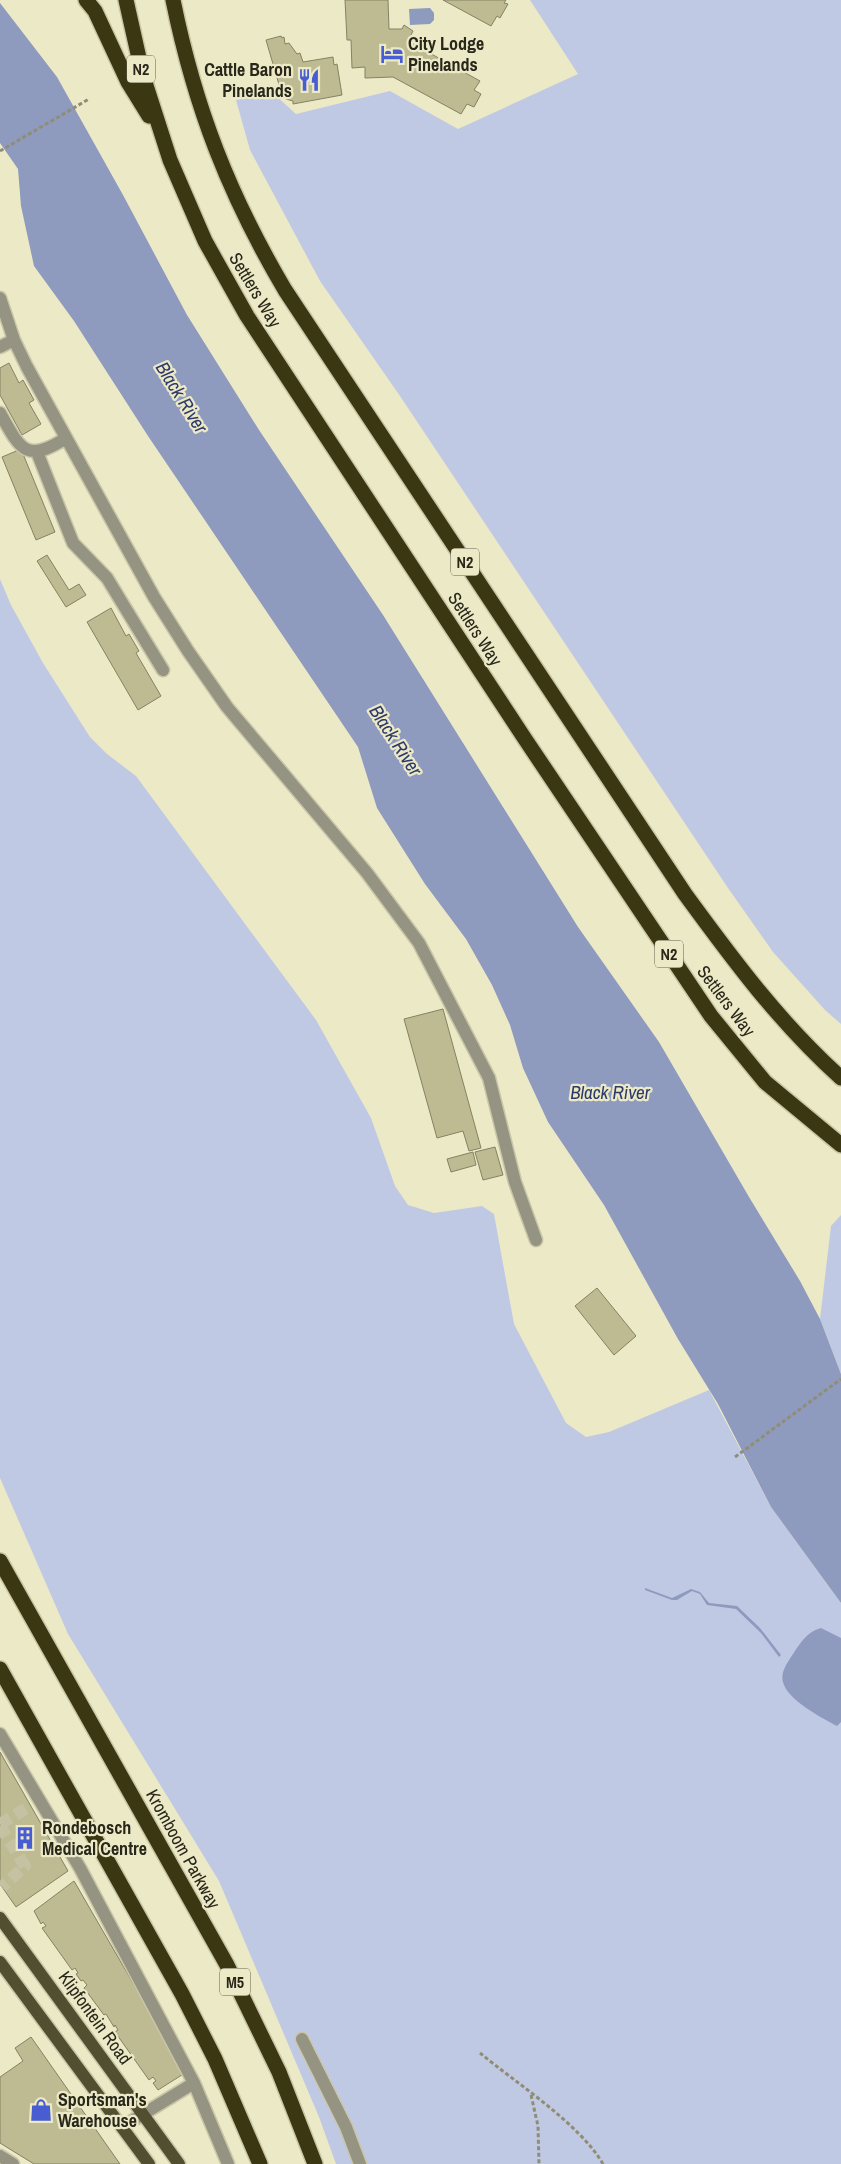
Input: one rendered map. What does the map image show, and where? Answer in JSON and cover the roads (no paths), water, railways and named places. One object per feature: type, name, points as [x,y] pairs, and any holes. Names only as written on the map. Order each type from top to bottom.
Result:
[{"type":"highway","points":[[86,0],[95,11],[128,82],[162,136]]},
{"type":"highway","name":"Settlers Way","points":[[126,0],[143,76],[162,136],[201,232],[247,316],[658,940],[711,1016],[765,1082],[841,1145]]},
{"type":"highway","name":"Settlers Way","points":[[173,0],[192,82],[218,156],[244,215],[285,290],[685,894],[742,972],[804,1045],[841,1078]]},
{"type":"highway","name":"Kromboom Parkway","points":[[0,1561],[227,1965],[252,2014],[286,2089],[315,2164]]},
{"type":"highway","points":[[0,1669],[202,2033],[234,2100],[260,2164]]},
{"type":"main road","name":"Klipfontein Road","points":[[0,1918],[180,2164]]},
{"type":"main road","points":[[0,1962],[149,2164]]},
{"type":"street","points":[[0,298],[14,340],[154,597],[221,699],[367,872],[419,943],[490,1078],[515,1182],[536,1240]]},
{"type":"street","points":[[0,347],[14,340]]},
{"type":"street","points":[[0,413],[14,439],[25,449],[37,452],[49,449],[66,438]]},
{"type":"street","points":[[37,452],[73,543],[107,578],[163,670]]},
{"type":"street","points":[[0,1734],[20,1770],[35,1803],[80,1868],[194,2083],[228,2164]]},
{"type":"street","points":[[302,2039],[346,2126],[360,2164]]},
{"type":"street","points":[[122,2127],[194,2083]]},
{"type":"street","points":[[0,2156],[13,2164]]},
{"type":"water","name":"Black River","points":[[0,3],[57,77],[187,315],[259,430],[383,615],[578,927],[659,1042],[800,1281],[820,1319],[841,1374],[841,1603],[771,1507],[718,1404],[678,1339],[604,1205],[548,1122],[523,1068],[510,1025],[492,985],[466,939],[425,884],[377,808],[358,747],[148,436],[74,321],[34,266],[21,206],[18,169],[0,143]]},
{"type":"water","points":[[430,8],[434,13],[434,20],[430,24],[410,25],[409,9]]},
{"type":"water","points":[[645,1588],[672,1598],[691,1589],[700,1592],[709,1603],[737,1606],[760,1628],[781,1655],[779,1657],[761,1633],[736,1609],[707,1605],[700,1594],[692,1591],[677,1600],[672,1600],[645,1590]]},
{"type":"water","points":[[821,1628],[841,1638],[841,1722],[837,1726],[798,1702],[786,1689],[782,1678],[787,1664],[802,1642],[812,1632]]},
{"type":"tunnel","points":[[0,1824],[30,1806]]},
{"type":"tunnel","points":[[0,1826],[25,1866],[2,1887]]},
{"type":"place","name":"City Lodge Pinelands","points":[[392,54]]},
{"type":"place","name":"Cattle Baron Pinelands","points":[[309,80]]},
{"type":"place","name":"Rondebosch Medical Centre","points":[[25,1838]]},
{"type":"place","name":"Sportsman's Warehouse","points":[[41,2110]]}]
